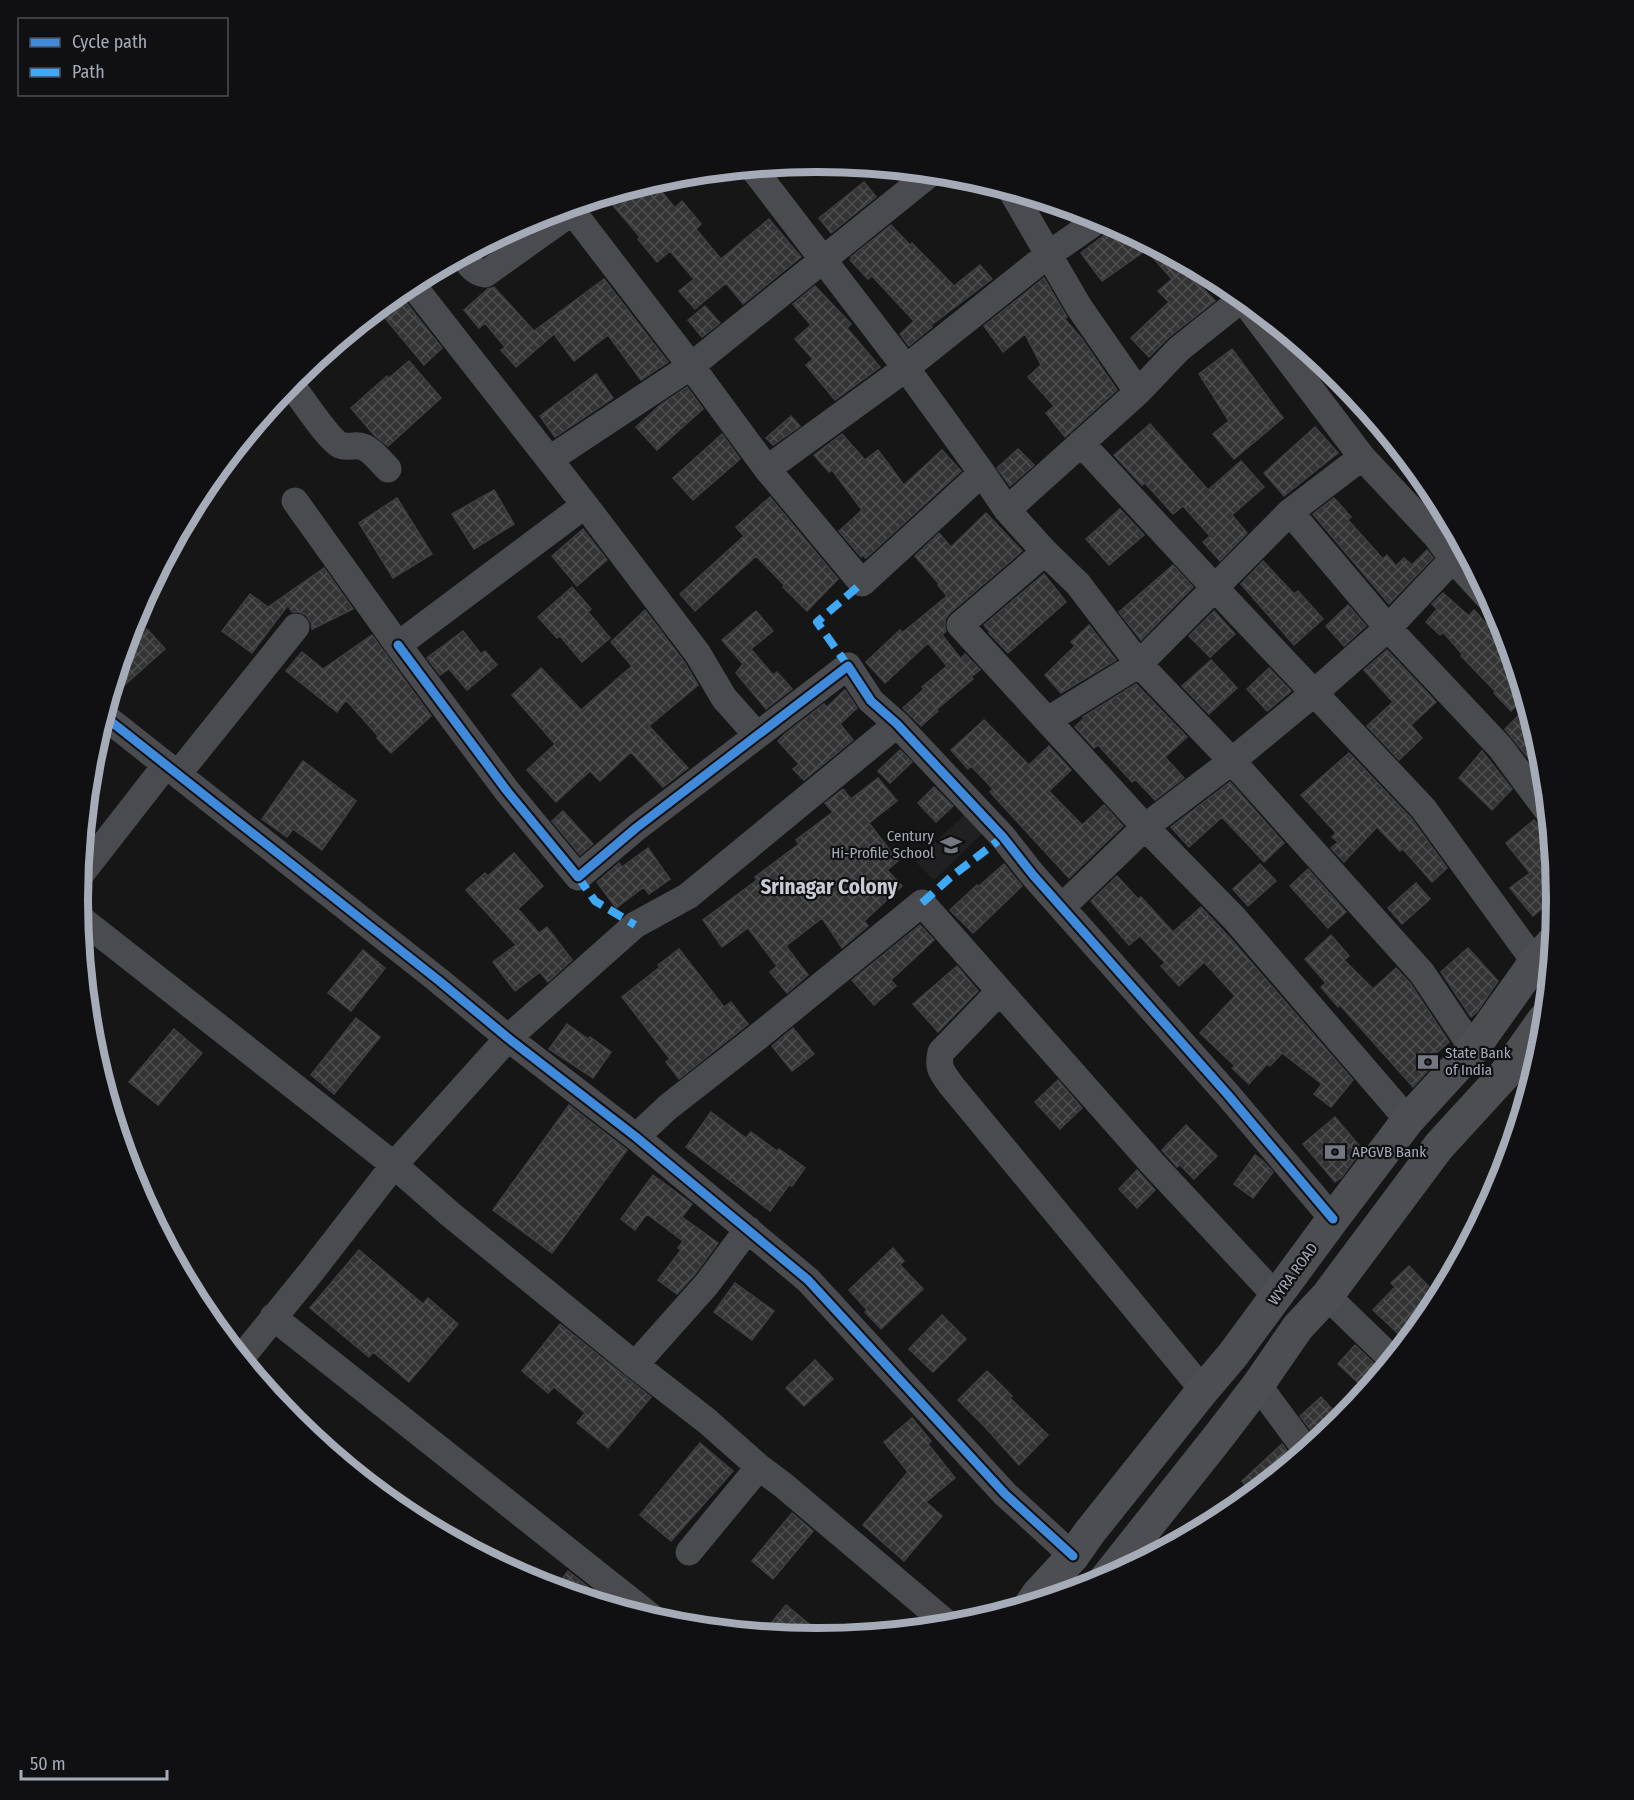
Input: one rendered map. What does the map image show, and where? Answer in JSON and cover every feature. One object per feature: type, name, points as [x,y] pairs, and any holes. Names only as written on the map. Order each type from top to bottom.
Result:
[{"type":"main road","name":"WYRA ROAD","points":[[1043,1592],[1232,1356],[1408,1120],[1473,1049],[1543,952]]},
{"type":"main road","points":[[1119,1562],[1258,1385],[1298,1327],[1327,1296],[1439,1146],[1505,1074],[1533,1033]]},
{"type":"main road","points":[[1380,1157],[1410,1185]]},
{"type":"street","points":[[758,174],[906,368],[1007,510],[1078,584],[1139,664],[1232,761],[1422,973],[1473,1049]]},
{"type":"street","points":[[550,459],[691,366],[923,180]]},
{"type":"street","points":[[1017,199],[1079,307],[1138,392]]},
{"type":"street","points":[[574,213],[767,470],[862,583],[982,473]]},
{"type":"street","points":[[467,262],[480,274],[485,274],[556,220]]},
{"type":"street","points":[[767,470],[906,368],[1049,254],[1091,225]]},
{"type":"street","points":[[417,291],[550,459],[698,654],[724,698],[756,735]]},
{"type":"street","points":[[1007,510],[1138,392],[1179,349],[1235,304]]},
{"type":"street","points":[[1260,322],[1362,457],[1443,531],[1453,559],[1469,577]]},
{"type":"street","points":[[296,391],[330,436],[339,444],[346,447],[365,448],[388,469]]},
{"type":"street","points":[[1082,443],[1215,588],[1423,808],[1543,952]]},
{"type":"street","points":[[1048,720],[1139,664],[1290,512],[1362,457]]},
{"type":"street","points":[[295,501],[398,645],[507,791],[578,877],[636,828],[849,666],[871,701],[897,724],[1003,837],[1033,875],[1228,1095],[1333,1219]]},
{"type":"street","points":[[398,645],[585,505]]},
{"type":"street","points":[[1290,512],[1388,628],[1500,747],[1538,798]]},
{"type":"street","points":[[1045,552],[960,625],[1145,827],[1235,919],[1408,1120]]},
{"type":"street","points":[[1062,908],[1145,827],[1232,761],[1388,628],[1453,559]]},
{"type":"street","points":[[89,864],[296,627]]},
{"type":"street","points":[[111,721],[636,1137],[808,1280],[1005,1494],[1073,1556]]},
{"type":"street","points":[[246,1352],[394,1165],[508,1038],[635,925],[688,896],[897,724]]},
{"type":"street","points":[[636,1137],[668,1107],[922,903],[1151,1162],[1277,1297]]},
{"type":"street","points":[[89,925],[394,1165],[450,1214],[707,1421],[940,1618]]},
{"type":"street","points":[[999,992],[941,1052],[938,1064],[940,1070],[1203,1390]]},
{"type":"street","points":[[635,1365],[707,1284],[748,1229]]},
{"type":"street","points":[[1327,1296],[1386,1354]]},
{"type":"street","points":[[273,1317],[638,1606]]},
{"type":"street","points":[[1258,1385],[1301,1444]]},
{"type":"street","points":[[689,1552],[759,1467]]},
{"type":"shaded area","name":"Century Hi-Profile School","points":[[969,810],[987,829],[934,880],[915,861]]},
{"type":"building","points":[[864,182],[876,197],[831,233],[819,218]]},
{"type":"building","points":[[659,189],[675,208],[682,201],[701,224],[696,229],[721,259],[769,219],[801,257],[743,304],[726,283],[695,309],[679,291],[694,279],[670,251],[657,262],[638,239],[640,237],[610,202]]},
{"type":"building","points":[[891,225],[954,286],[980,265],[992,279],[930,326],[932,327],[909,346],[900,334],[914,321],[872,276],[868,279],[850,260]]},
{"type":"building","points":[[1108,233],[1145,250],[1102,281],[1081,253]]},
{"type":"building","points":[[1147,251],[1190,275],[1215,301],[1169,337],[1149,357],[1131,338],[1169,302],[1158,291],[1172,279]]},
{"type":"building","points":[[1044,278],[1067,317],[1064,318],[1082,339],[1117,390],[1065,437],[1046,413],[1054,406],[1028,377],[1041,365],[1025,334],[1003,352],[984,326]]},
{"type":"building","points":[[604,279],[668,362],[641,380],[608,335],[574,361],[554,334],[516,367],[501,350],[505,347],[485,323],[479,328],[464,310],[488,289],[494,287],[534,331]]},
{"type":"building","points":[[815,286],[851,324],[847,328],[880,367],[835,400],[806,365],[813,359],[795,339],[811,325],[793,304]]},
{"type":"building","points":[[404,300],[442,348],[424,365],[383,315]]},
{"type":"building","points":[[705,306],[720,323],[702,337],[688,320]]},
{"type":"building","points":[[1232,349],[1283,418],[1234,459],[1213,434],[1229,421],[1199,374]]},
{"type":"building","points":[[409,361],[441,398],[388,446],[374,435],[351,408],[387,376],[389,378]]},
{"type":"building","points":[[596,374],[613,398],[555,437],[540,416]]},
{"type":"building","points":[[687,387],[703,409],[657,450],[636,427],[660,405]]},
{"type":"building","points":[[791,416],[800,426],[773,445],[766,438]]},
{"type":"building","points":[[1150,424],[1208,490],[1241,461],[1264,487],[1232,515],[1247,533],[1220,561],[1203,542],[1210,536],[1183,506],[1173,514],[1145,483],[1142,485],[1114,455]]},
{"type":"building","points":[[1315,427],[1338,453],[1284,496],[1264,473]]},
{"type":"building","points":[[722,434],[740,459],[693,500],[673,478]]},
{"type":"building","points":[[842,434],[865,460],[878,450],[904,485],[942,450],[961,471],[866,558],[863,555],[861,557],[839,531],[862,510],[832,470],[829,472],[814,455]]},
{"type":"building","points":[[1018,449],[1034,465],[1010,486],[997,468]]},
{"type":"building","points":[[494,490],[514,524],[474,549],[452,514]]},
{"type":"building","points":[[770,497],[838,579],[807,611],[756,556],[695,611],[680,594],[744,536],[736,527]]},
{"type":"building","points":[[397,498],[432,554],[393,578],[359,523]]},
{"type":"building","points":[[1334,498],[1351,517],[1348,520],[1383,559],[1387,555],[1396,566],[1404,558],[1412,565],[1427,550],[1433,558],[1389,604],[1313,514]]},
{"type":"building","points":[[1120,509],[1144,535],[1109,565],[1086,539]]},
{"type":"building","points":[[986,513],[1022,551],[945,619],[946,631],[942,635],[961,659],[965,654],[980,670],[921,726],[903,708],[924,689],[922,687],[947,666],[928,643],[885,683],[866,662],[900,630],[902,633],[947,596],[915,556],[939,533],[951,547]]},
{"type":"building","points":[[583,529],[607,560],[577,586],[552,556]]},
{"type":"building","points":[[1263,561],[1294,594],[1298,591],[1323,619],[1294,645],[1241,584]]},
{"type":"building","points":[[1173,565],[1193,587],[1141,640],[1119,612]]},
{"type":"building","points":[[324,568],[353,609],[312,629],[311,622],[306,615],[292,612],[288,605],[252,653],[222,631],[250,594],[268,607]]},
{"type":"building","points":[[1044,574],[1066,602],[1008,653],[984,625]]},
{"type":"building","points":[[572,587],[591,609],[588,612],[610,638],[582,662],[560,636],[557,638],[538,617]]},
{"type":"building","points":[[1443,593],[1469,616],[1474,610],[1489,627],[1487,629],[1497,639],[1519,703],[1511,711],[1461,656],[1463,655],[1443,632],[1440,635],[1426,622],[1437,609],[1432,604]]},
{"type":"building","points":[[1348,605],[1366,626],[1344,646],[1326,626]]},
{"type":"building","points":[[645,610],[685,663],[698,685],[649,726],[688,768],[663,787],[631,752],[600,781],[590,771],[556,802],[527,770],[555,744],[512,695],[541,668],[581,710],[632,666],[611,642]]},
{"type":"building","points":[[756,611],[773,631],[751,649],[773,675],[777,672],[792,689],[766,709],[736,673],[743,664],[722,640]]},
{"type":"building","points":[[1214,611],[1235,634],[1210,657],[1189,636]]},
{"type":"building","points":[[1089,625],[1116,660],[1061,693],[1045,675],[1075,646],[1071,642]]},
{"type":"building","points":[[147,629],[165,649],[120,689],[127,666],[138,637]]},
{"type":"building","points":[[463,631],[481,654],[485,651],[497,665],[467,690],[449,669],[440,675],[427,658]]},
{"type":"building","points":[[372,635],[431,716],[391,753],[346,700],[337,712],[286,671],[302,652],[323,669]]},
{"type":"building","points":[[1387,650],[1436,702],[1411,725],[1422,738],[1399,760],[1367,726],[1393,702],[1364,670]]},
{"type":"building","points":[[1211,660],[1237,688],[1209,714],[1182,686]]},
{"type":"building","points":[[1269,668],[1291,691],[1267,711],[1247,689]]},
{"type":"building","points":[[1136,684],[1187,737],[1165,757],[1184,778],[1155,800],[1135,779],[1132,782],[1098,745],[1094,748],[1075,727],[1083,717]]},
{"type":"building","points":[[845,690],[857,708],[840,724],[853,740],[804,780],[793,769],[799,764],[778,741],[824,704],[827,707]]},
{"type":"building","points":[[1521,713],[1532,757],[1529,759],[1505,729]]},
{"type":"building","points":[[984,720],[1029,765],[1049,746],[1071,770],[1049,791],[1082,825],[1104,805],[1123,826],[1069,878],[990,792],[993,789],[971,766],[968,769],[951,750]]},
{"type":"building","points":[[900,750],[912,762],[890,783],[878,771]]},
{"type":"building","points":[[1482,751],[1512,789],[1492,810],[1459,778]]},
{"type":"building","points":[[1349,753],[1411,818],[1447,868],[1432,882],[1402,848],[1400,851],[1377,827],[1344,862],[1331,848],[1338,842],[1332,837],[1336,833],[1301,795]]},
{"type":"building","points":[[303,761],[356,801],[322,850],[293,829],[287,837],[262,819]]},
{"type":"building","points":[[878,778],[897,801],[869,823],[898,861],[887,870],[902,886],[864,921],[868,926],[842,948],[822,918],[786,946],[808,975],[787,993],[770,972],[777,966],[748,928],[722,947],[703,920],[757,880],[755,877],[799,844],[796,840],[833,812],[825,803],[843,789],[851,799]]},
{"type":"building","points":[[1230,782],[1284,843],[1264,862],[1222,817],[1189,847],[1171,827]]},
{"type":"building","points":[[934,787],[953,806],[936,822],[918,803]]},
{"type":"building","points":[[563,811],[593,844],[580,855],[552,821]]},
{"type":"building","points":[[1534,820],[1542,830],[1546,905],[1533,916],[1510,888],[1530,873],[1506,843]]},
{"type":"building","points":[[648,848],[670,879],[649,894],[644,887],[616,908],[597,882],[619,863],[622,867]]},
{"type":"building","points":[[514,853],[543,886],[518,909],[539,933],[547,927],[572,960],[548,982],[540,972],[515,991],[493,962],[516,945],[466,890],[485,873],[488,876]]},
{"type":"building","points":[[1004,864],[1022,886],[973,933],[950,910]]},
{"type":"building","points":[[1260,864],[1276,881],[1248,906],[1233,889]]},
{"type":"building","points":[[1308,869],[1346,912],[1328,928],[1290,886]]},
{"type":"building","points":[[1117,876],[1138,899],[1141,897],[1173,932],[1201,907],[1231,939],[1353,1080],[1331,1107],[1314,1094],[1322,1084],[1282,1053],[1270,1066],[1267,1064],[1249,1084],[1232,1068],[1235,1066],[1200,1033],[1235,996],[1204,962],[1179,986],[1161,966],[1165,963],[1140,936],[1129,945],[1091,901]]},
{"type":"building","points":[[1416,883],[1430,899],[1402,924],[1388,908]]},
{"type":"building","points":[[920,925],[934,940],[891,980],[896,986],[874,1005],[852,980]]},
{"type":"building","points":[[1331,935],[1349,956],[1344,960],[1373,989],[1396,968],[1410,983],[1449,1042],[1427,1061],[1432,1066],[1413,1087],[1321,987],[1326,983],[1305,959]]},
{"type":"building","points":[[1468,948],[1498,981],[1477,1012],[1471,1017],[1441,972]]},
{"type":"building","points":[[679,949],[724,1007],[731,1002],[748,1024],[679,1079],[666,1062],[670,1059],[622,997]]},
{"type":"building","points":[[363,950],[385,968],[351,1011],[328,993]]},
{"type":"building","points":[[957,966],[978,991],[938,1032],[913,1004]]},
{"type":"building","points":[[356,1018],[380,1037],[334,1094],[311,1075]]},
{"type":"building","points":[[567,1024],[611,1052],[593,1078],[549,1049]]},
{"type":"building","points":[[793,1028],[814,1054],[792,1071],[772,1046]]},
{"type":"building","points":[[174,1029],[202,1053],[158,1105],[129,1082]]},
{"type":"building","points":[[1058,1080],[1082,1108],[1060,1129],[1035,1102]]},
{"type":"building","points":[[569,1105],[627,1150],[552,1253],[493,1210]]},
{"type":"building","points":[[711,1112],[746,1138],[751,1132],[805,1168],[770,1211],[686,1147]]},
{"type":"building","points":[[1335,1117],[1362,1149],[1341,1178],[1335,1182],[1303,1144]]},
{"type":"building","points":[[1186,1125],[1217,1156],[1194,1179],[1180,1165],[1177,1167],[1162,1150]]},
{"type":"building","points":[[1255,1155],[1273,1172],[1253,1198],[1234,1184]]},
{"type":"building","points":[[1137,1170],[1155,1190],[1137,1208],[1119,1189]]},
{"type":"building","points":[[653,1175],[692,1204],[682,1217],[718,1243],[677,1294],[658,1280],[681,1250],[678,1248],[683,1241],[647,1214],[635,1230],[621,1219]]},
{"type":"building","points":[[893,1248],[904,1261],[900,1265],[923,1289],[881,1329],[849,1290]]},
{"type":"building","points":[[359,1250],[423,1304],[428,1298],[458,1324],[409,1382],[373,1352],[369,1357],[310,1308]]},
{"type":"building","points":[[1409,1266],[1432,1290],[1400,1336],[1373,1310],[1395,1287],[1391,1283]]},
{"type":"building","points":[[735,1283],[774,1311],[752,1340],[714,1312]]},
{"type":"building","points":[[942,1315],[966,1339],[933,1372],[909,1349]]},
{"type":"building","points":[[560,1324],[651,1397],[608,1448],[577,1423],[585,1413],[554,1387],[548,1393],[522,1371]]},
{"type":"building","points":[[1355,1345],[1377,1366],[1360,1385],[1338,1364]]},
{"type":"building","points":[[815,1360],[833,1379],[804,1406],[786,1388]]},
{"type":"building","points":[[987,1371],[1012,1396],[1010,1398],[1048,1435],[1019,1465],[958,1400]]},
{"type":"building","points":[[1321,1397],[1335,1412],[1313,1433],[1300,1416]]},
{"type":"building","points":[[912,1418],[931,1441],[928,1444],[955,1478],[926,1502],[942,1516],[904,1561],[863,1525],[908,1472],[884,1442]]},
{"type":"building","points":[[700,1443],[733,1471],[671,1541],[640,1515]]},
{"type":"building","points":[[1282,1444],[1290,1454],[1248,1487],[1242,1481]]},
{"type":"building","points":[[792,1513],[813,1531],[773,1579],[752,1561]]},
{"type":"building","points":[[568,1571],[592,1590],[590,1592],[560,1581]]},
{"type":"building","points":[[786,1605],[814,1628],[769,1627]]},
{"type":"marked path","points":[[848,666],[817,622],[862,583]]},
{"type":"marked path","points":[[922,903],[952,876],[1003,837]]},
{"type":"marked path","points":[[578,877],[595,901],[635,925]]},
{"type":"cycle path","points":[[398,645],[507,791],[578,877],[636,828],[848,666],[871,701],[897,724],[1003,837],[1033,875],[1228,1095],[1333,1219]]},
{"type":"cycle path","points":[[111,721],[636,1137],[808,1280],[1005,1494],[1073,1556]]},
{"type":"place","name":"Century Hi-Profile School","points":[[951,845]]},
{"type":"place","name":"State Bank of India","points":[[1428,1062]]},
{"type":"place","name":"APGVB Bank","points":[[1335,1152]]},
{"type":"district","name":"Srinagar Colony","points":[[829,887]]}]
